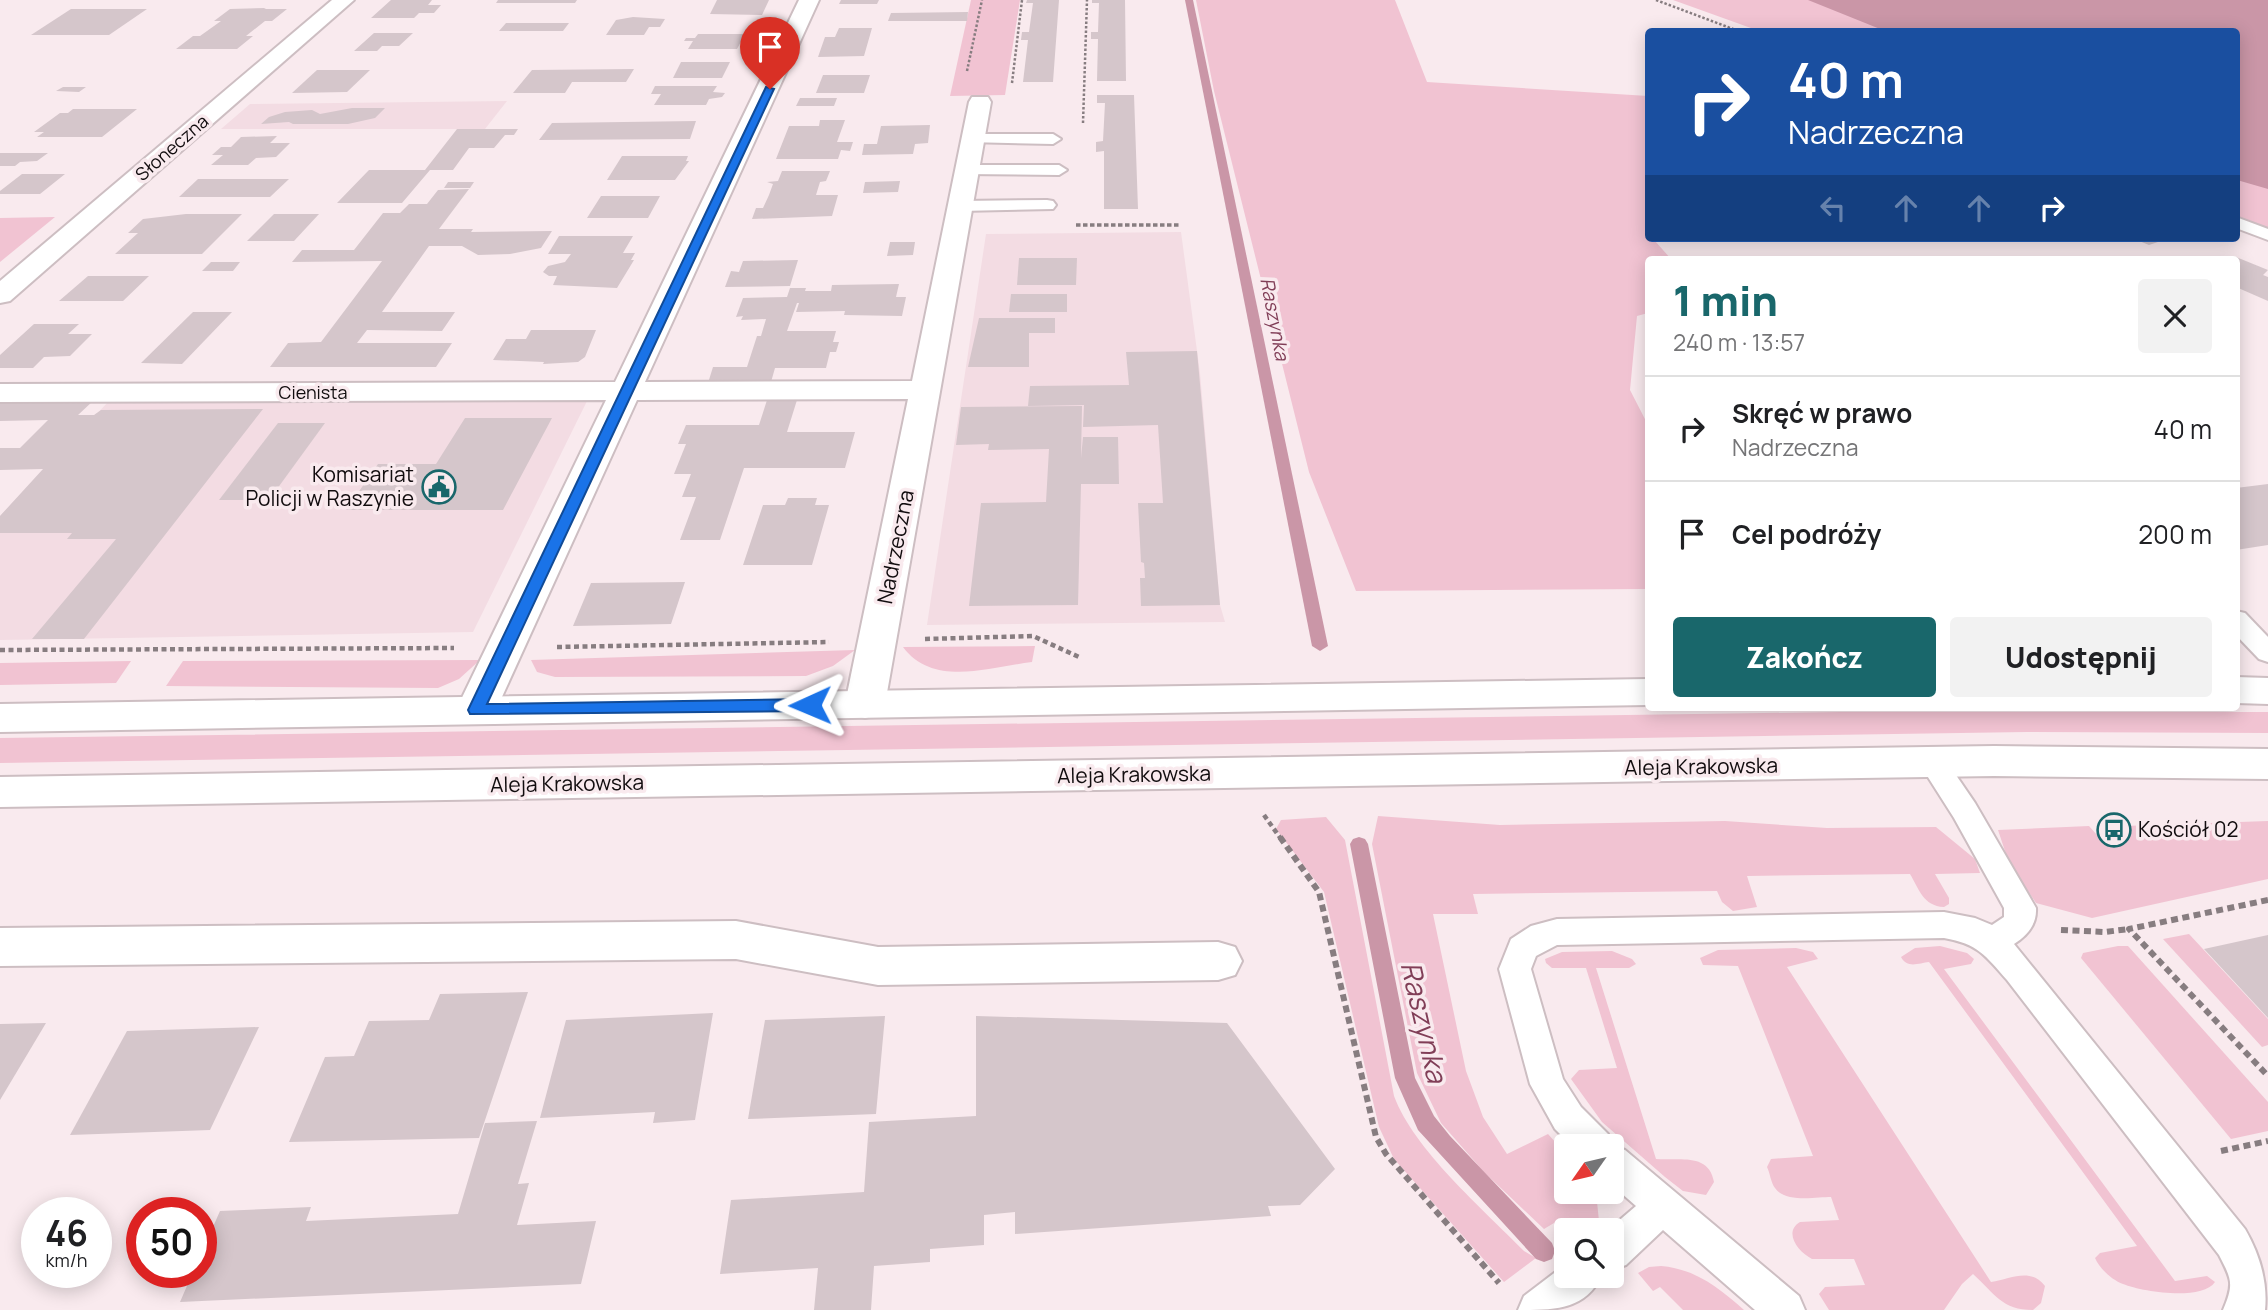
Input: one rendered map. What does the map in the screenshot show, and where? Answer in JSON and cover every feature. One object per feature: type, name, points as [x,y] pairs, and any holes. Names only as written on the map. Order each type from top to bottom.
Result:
[{"type":"street","name":"Słoneczna","points":[[0,295],[344,0]]},
{"type":"street","points":[[476,710],[809,0]]},
{"type":"street","name":"Nadrzeczna","points":[[865,704],[980,102]]},
{"type":"street","points":[[625,392],[926,390]]},
{"type":"street","name":"Cienista","points":[[0,393],[625,392]]},
{"type":"street","points":[[2240,691],[2268,691]]},
{"type":"street","points":[[0,718],[1645,692]]},
{"type":"street","name":"Aleja Krakowska","points":[[0,792],[2079,761],[2268,764]]},
{"type":"street","points":[[0,947],[736,940],[878,966],[1218,961]]},
{"type":"lane","points":[[973,139],[1052,138]]},
{"type":"lane","points":[[967,170],[1059,170]]},
{"type":"lane","points":[[960,205],[1047,205]]},
{"type":"lane","points":[[2240,224],[2268,235]]},
{"type":"lane","points":[[2240,623],[2268,653]]},
{"type":"lane","points":[[1933,763],[1965,811],[2021,915],[2014,928],[1991,940]]},
{"type":"lane","points":[[1583,1134],[1568,1118],[1548,1084],[1515,969],[1522,948],[1532,940],[1557,932],[1944,925],[1975,930],[1991,940],[2019,971],[2232,1242],[2253,1287],[2250,1302],[2243,1310]]},
{"type":"lane","points":[[1624,1173],[1785,1310]]},
{"type":"lane","points":[[1624,1241],[1662,1206]]},
{"type":"lane","points":[[1538,1310],[1566,1288]]},
{"type":"path","points":[[1011,93],[1022,0]]},
{"type":"path","points":[[1083,131],[1087,0]]},
{"type":"path","points":[[1656,0],[1730,28]]},
{"type":"path","points":[[556,647],[835,642]]},
{"type":"path","points":[[0,650],[466,648]]},
{"type":"path","points":[[1263,815],[1319,892],[1376,1138],[1394,1163],[1504,1289]]},
{"type":"path","points":[[2021,915],[2064,931],[2105,932],[2268,900]]},
{"type":"path","points":[[2129,929],[2268,1076]]},
{"type":"shaded area","points":[[971,0],[1020,0],[1005,95],[950,96]]},
{"type":"shaded area","points":[[1196,0],[1395,0],[1427,82],[1645,96],[1645,242],[1656,242],[1668,256],[1645,256],[1645,314],[1637,316],[1630,390],[1645,419],[1645,589],[1356,591],[1309,472],[1214,91]]},
{"type":"shaded area","points":[[1673,0],[2268,0],[2268,232],[2240,220],[2240,28],[1751,28]]},
{"type":"shaded area","points":[[1808,0],[2268,0],[2268,189],[2240,181],[2240,28],[1878,28]]},
{"type":"shaded area","points":[[507,101],[485,129],[221,129],[250,104]]},
{"type":"shaded area","points":[[55,217],[0,262],[0,218]]},
{"type":"shaded area","points":[[1181,232],[1200,373],[1220,605],[1225,622],[927,625],[986,234]]},
{"type":"shaded area","points":[[588,399],[473,632],[0,640],[0,516],[109,401]]},
{"type":"shaded area","points":[[1035,646],[1032,662],[963,672],[930,667],[915,660],[903,647]]},
{"type":"shaded area","points":[[855,650],[833,666],[806,676],[555,677],[537,672],[531,660]]},
{"type":"shaded area","points":[[480,660],[459,679],[438,688],[166,686],[183,661]]},
{"type":"shaded area","points":[[131,661],[116,683],[0,685],[0,663]]},
{"type":"shaded area","points":[[1840,712],[2268,712],[2268,733],[2027,732],[0,763],[0,738]]},
{"type":"shaded area","points":[[1378,816],[1500,825],[1725,821],[1827,828],[1936,827],[1975,859],[1980,873],[1935,874],[1949,898],[1949,904],[1944,907],[1926,900],[1910,874],[1747,876],[1757,907],[1733,911],[1722,902],[1717,891],[1473,894],[1478,914],[1433,914],[1466,1071],[1483,1117],[1507,1154],[1548,1134],[1554,1141],[1554,1204],[1597,1204],[1599,1218],[1554,1218],[1554,1223],[1544,1229],[1484,1172],[1441,1123],[1417,1073],[1372,844]]},
{"type":"shaded area","points":[[1326,817],[1345,840],[1394,1096],[1417,1137],[1433,1158],[1524,1251],[1536,1258],[1504,1282],[1394,1159],[1379,1127],[1324,892],[1276,829],[1281,820]]},
{"type":"shaded area","points":[[2268,821],[2268,879],[2092,918],[2036,903],[2009,863],[1998,830],[2089,826],[2097,835],[2129,834],[2124,826]]},
{"type":"shaded area","points":[[2189,934],[2268,1019],[2268,1045],[2262,1047],[2163,939]]},
{"type":"shaded area","points":[[1940,946],[1967,953],[1974,959],[1971,964],[1944,969],[2175,1281],[2207,1276],[2215,1282],[2208,1288],[2185,1293],[2144,1290],[2119,1282],[2100,1266],[2095,1258],[2100,1253],[2137,1246],[1929,962],[1910,964],[1901,957],[1915,948]]},
{"type":"shaded area","points":[[2128,946],[2268,1102],[2268,1131],[2231,1139],[2081,958],[2083,953]]},
{"type":"shaded area","points":[[1796,948],[1813,952],[1818,959],[1787,967],[1991,1282],[2027,1276],[2039,1280],[2045,1286],[2041,1303],[2033,1310],[2006,1304],[1973,1274],[1962,1284],[1944,1310],[1829,1310],[1819,1294],[1825,1287],[1865,1285],[1854,1259],[1812,1259],[1794,1242],[1793,1231],[1800,1222],[1839,1220],[1831,1197],[1786,1196],[1774,1186],[1767,1167],[1771,1159],[1813,1156],[1738,966],[1703,965],[1700,958],[1718,950]]},
{"type":"shaded area","points":[[1612,951],[1632,959],[1636,964],[1629,968],[1596,968],[1656,1159],[1691,1160],[1706,1166],[1714,1182],[1706,1195],[1683,1191],[1665,1177],[1624,1141],[1624,1134],[1616,1134],[1602,1122],[1571,1079],[1579,1070],[1617,1068],[1586,968],[1552,968],[1546,963],[1545,959],[1562,952]]},
{"type":"shaded area","points":[[1661,1266],[1696,1275],[1744,1310],[1683,1310],[1660,1287],[1653,1291],[1638,1273],[1649,1267]]},
{"type":"building","points":[[391,0],[432,0],[428,5],[441,5],[434,13],[419,13],[414,18],[371,18]]},
{"type":"building","points":[[498,0],[577,0],[575,3],[496,3]]},
{"type":"building","points":[[717,0],[769,0],[762,15],[710,14]]},
{"type":"building","points":[[841,0],[879,0],[877,4],[839,4]]},
{"type":"building","points":[[1027,0],[1059,0],[1053,82],[1023,82],[1028,40],[1021,40],[1022,32],[1029,32],[1033,3],[1026,3]]},
{"type":"building","points":[[1092,0],[1125,0],[1126,81],[1097,81],[1098,39],[1091,39],[1091,32],[1098,32],[1099,3],[1092,3]]},
{"type":"building","points":[[266,8],[264,9],[287,9],[246,36],[253,36],[237,49],[176,49],[221,21],[214,21],[230,9]]},
{"type":"building","points":[[71,9],[147,9],[109,35],[31,35]]},
{"type":"building","points":[[968,12],[967,21],[888,21],[891,13]]},
{"type":"building","points":[[633,17],[665,19],[660,27],[649,27],[644,35],[606,35],[616,20]]},
{"type":"building","points":[[506,23],[569,23],[563,31],[499,31]]},
{"type":"building","points":[[839,28],[872,28],[864,56],[818,57],[825,37],[835,37]]},
{"type":"building","points":[[374,33],[413,33],[399,46],[382,46],[377,51],[354,51]]},
{"type":"building","points":[[698,34],[745,34],[737,49],[688,49],[693,41],[684,41],[686,38],[695,38]]},
{"type":"building","points":[[681,62],[730,62],[722,78],[673,78]]},
{"type":"building","points":[[634,69],[626,82],[572,82],[565,93],[513,93],[532,70]]},
{"type":"building","points":[[317,70],[370,70],[347,92],[292,93]]},
{"type":"building","points":[[823,75],[870,75],[864,93],[816,93]]},
{"type":"building","points":[[655,86],[717,86],[713,92],[725,93],[722,97],[709,99],[706,105],[654,105],[661,94],[651,94]]},
{"type":"building","points":[[63,87],[86,87],[79,92],[56,91]]},
{"type":"building","points":[[1097,95],[1134,95],[1138,209],[1104,209],[1104,151],[1096,152],[1096,142],[1103,141],[1105,103],[1097,103]]},
{"type":"building","points":[[800,98],[837,98],[834,106],[796,106]]},
{"type":"building","points":[[352,108],[385,108],[375,118],[348,124],[261,124],[269,117],[285,112],[312,110],[320,114]]},
{"type":"building","points":[[73,109],[137,109],[102,137],[37,137],[44,132],[34,132],[60,113],[68,113]]},
{"type":"building","points":[[820,120],[845,120],[837,142],[853,142],[850,151],[841,150],[838,159],[776,159],[789,126],[819,126]]},
{"type":"building","points":[[696,121],[690,139],[539,140],[552,123]]},
{"type":"building","points":[[930,125],[928,143],[915,144],[913,154],[862,155],[864,144],[877,144],[881,126]]},
{"type":"building","points":[[457,129],[518,129],[514,135],[505,135],[494,148],[469,148],[453,170],[430,170],[402,203],[337,203],[369,170],[425,170]]},
{"type":"building","points":[[277,136],[270,143],[290,143],[276,157],[256,158],[248,165],[211,165],[223,155],[212,155],[221,147],[231,147],[241,137]]},
{"type":"building","points":[[0,153],[48,153],[37,161],[0,166]]},
{"type":"building","points":[[622,156],[688,156],[686,161],[689,161],[675,180],[607,180]]},
{"type":"building","points":[[782,171],[830,171],[826,181],[820,182],[816,195],[838,195],[832,216],[752,219],[756,208],[763,208],[769,195],[773,184],[767,182],[778,181]]},
{"type":"building","points":[[22,174],[65,174],[40,194],[0,194],[0,191]]},
{"type":"building","points":[[198,179],[289,179],[270,197],[179,197]]},
{"type":"building","points":[[900,181],[898,192],[863,193],[865,182]]},
{"type":"building","points":[[448,182],[474,182],[470,188],[444,188]]},
{"type":"building","points":[[469,189],[439,229],[473,229],[471,232],[552,231],[541,248],[510,254],[478,255],[462,246],[429,246],[382,312],[455,312],[442,331],[367,330],[357,343],[452,343],[436,367],[270,367],[288,343],[321,342],[382,261],[292,262],[302,250],[354,250],[383,213],[400,213],[409,204],[427,204],[438,190]]},
{"type":"building","points":[[601,196],[660,196],[648,218],[587,218]]},
{"type":"building","points":[[186,214],[242,214],[202,254],[115,254],[138,233],[128,233],[143,219]]},
{"type":"building","points":[[274,214],[319,214],[294,241],[247,241]]},
{"type":"building","points":[[559,236],[633,236],[623,253],[635,253],[631,260],[634,260],[617,288],[553,285],[557,276],[549,276],[543,272],[548,266],[565,262],[571,254],[548,254]]},
{"type":"building","points":[[890,242],[915,242],[913,255],[887,256]]},
{"type":"building","points":[[1019,258],[1077,258],[1076,285],[1017,285]]},
{"type":"building","points":[[2240,259],[2268,270],[2263,275],[2268,277],[2268,301],[2240,289]]},
{"type":"building","points":[[798,260],[790,286],[725,287],[731,271],[739,272],[743,261]]},
{"type":"building","points":[[211,262],[240,262],[233,271],[202,271]]},
{"type":"building","points":[[88,276],[149,276],[123,301],[59,301]]},
{"type":"building","points":[[899,284],[896,297],[906,297],[902,316],[844,315],[845,311],[796,312],[797,303],[787,331],[836,331],[833,342],[839,342],[836,352],[830,352],[826,368],[775,368],[771,382],[708,383],[713,367],[747,367],[757,336],[761,336],[766,319],[741,320],[743,316],[736,317],[743,298],[787,297],[790,288],[831,291],[832,285]]},
{"type":"building","points":[[1011,294],[1067,294],[1067,312],[1009,312]]},
{"type":"building","points":[[193,312],[232,312],[182,364],[141,363]]},
{"type":"building","points":[[979,318],[1055,318],[1055,333],[1029,333],[1029,367],[968,367]]},
{"type":"building","points":[[34,324],[79,324],[68,334],[92,334],[70,356],[44,357],[33,368],[0,368],[0,355]]},
{"type":"building","points":[[531,330],[596,330],[585,357],[578,362],[543,364],[544,362],[493,360],[506,339],[526,339]]},
{"type":"building","points":[[1197,351],[1220,605],[1141,606],[1140,578],[1145,578],[1144,563],[1141,562],[1138,503],[1163,503],[1158,425],[1083,427],[1084,405],[1028,406],[1030,386],[1129,385],[1126,352]]},
{"type":"building","points":[[767,400],[797,400],[787,432],[855,432],[845,468],[744,468],[720,540],[680,540],[696,497],[682,497],[691,474],[674,474],[686,444],[678,444],[686,425],[759,425]]},
{"type":"building","points":[[0,401],[93,401],[78,415],[94,415],[101,410],[263,409],[84,639],[32,639],[116,539],[67,539],[72,533],[0,533],[0,516],[43,469],[0,470],[0,448],[20,448],[48,420],[0,421]]},
{"type":"building","points":[[1082,406],[1081,458],[1083,437],[1118,437],[1119,484],[1081,484],[1078,605],[969,606],[981,503],[1046,502],[1049,449],[988,450],[989,444],[956,445],[961,407]]},
{"type":"building","name":"Komisariat Policji w Raszynie","points":[[465,418],[552,418],[503,510],[346,510],[378,464],[436,464]]},
{"type":"building","points":[[278,423],[325,423],[269,500],[219,500]]},
{"type":"building","points":[[2268,484],[2268,545],[2240,549],[2240,488]]},
{"type":"building","points":[[788,498],[817,498],[815,505],[829,505],[812,565],[743,565],[763,505],[785,505]]},
{"type":"building","points":[[685,582],[671,624],[573,626],[591,583]]},
{"type":"building","points":[[2268,935],[2268,1018],[2204,949]]},
{"type":"building","points":[[528,992],[479,1138],[289,1142],[325,1057],[354,1056],[369,1021],[429,1020],[440,994]]},
{"type":"building","points":[[713,1013],[695,1120],[653,1123],[655,1112],[540,1118],[566,1020]]},
{"type":"building","points":[[885,1016],[876,1114],[748,1119],[765,1020]]},
{"type":"building","points":[[976,1016],[1227,1023],[1335,1169],[1300,1205],[1268,1206],[1271,1216],[1015,1234],[1015,1212],[984,1215],[984,1245],[930,1249],[930,1262],[874,1266],[871,1310],[814,1310],[818,1268],[720,1274],[731,1200],[864,1192],[869,1122],[976,1116]]},
{"type":"building","points":[[46,1023],[0,1100],[0,1024]]},
{"type":"building","points":[[259,1027],[210,1130],[70,1135],[127,1031]]},
{"type":"building","points":[[537,1121],[518,1184],[529,1183],[517,1225],[596,1221],[581,1284],[180,1302],[186,1288],[217,1288],[217,1218],[220,1211],[311,1207],[306,1221],[458,1214],[485,1123]]},
{"type":"waterway","name":"Raszynka","points":[[1189,0],[1320,646]]},
{"type":"waterway","name":"Raszynka","points":[[1359,844],[1405,1078],[1426,1123],[1442,1143],[1544,1251]]},
{"type":"place","name":"Komisariat Policji w Raszynie","points":[[439,487]]},
{"type":"place","name":"Kościół 02","points":[[2114,830]]},
{"type":"route","points":[[770,89],[476,710],[810,705]]}]
